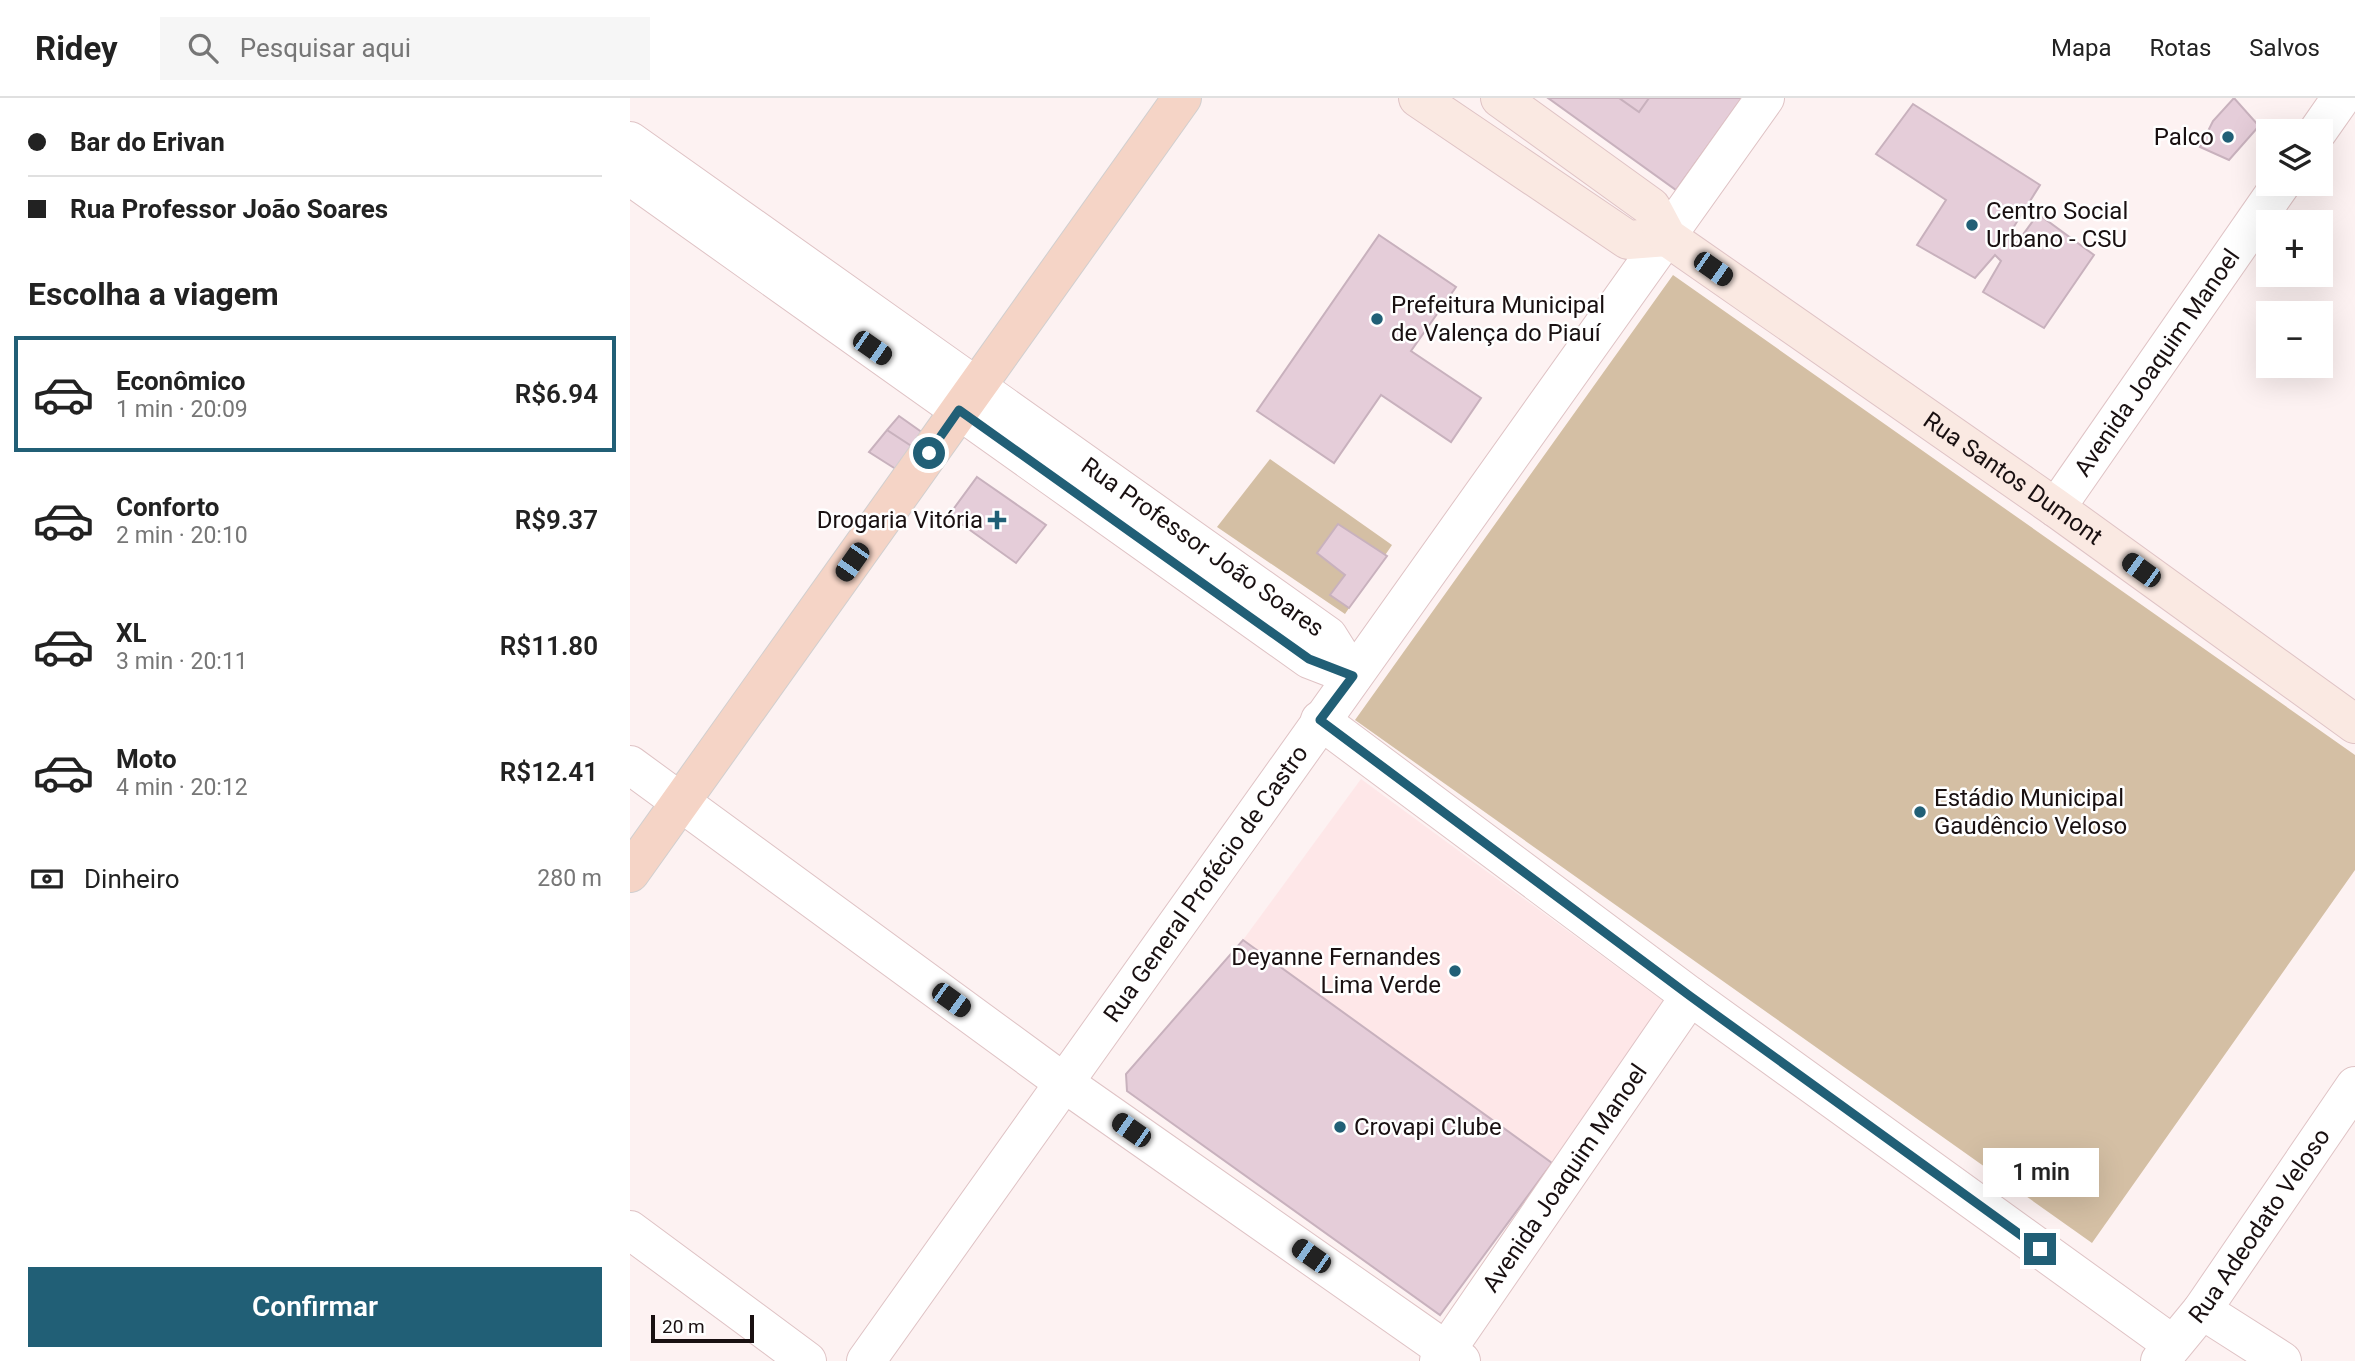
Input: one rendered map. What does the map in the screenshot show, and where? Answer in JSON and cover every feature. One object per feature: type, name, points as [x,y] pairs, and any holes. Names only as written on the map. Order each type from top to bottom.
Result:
[{"type":"main road","points":[[630,873],[1182,98]]},
{"type":"street","points":[[1418,98],[1628,240],[1667,237],[1651,207],[1500,98]]},
{"type":"street","name":"Rua General Profécio de Castro","points":[[866,1361],[1765,98]]},
{"type":"street","points":[[2326,119],[2341,98]]},
{"type":"street","name":"Rua Professor João Soares","points":[[630,141],[1309,659],[1353,676]]},
{"type":"street","name":"Rua Professor João Soares","points":[[630,176],[968,399]]},
{"type":"street","name":"Avenida Joaquim Manoel","points":[[2056,508],[2273,196]]},
{"type":"street","name":"Rua Santos Dumont","points":[[1667,237],[2056,508],[2355,724]]},
{"type":"street","points":[[1320,720],[2166,1353]]},
{"type":"street","points":[[630,765],[1063,1082],[1449,1357]]},
{"type":"street","name":"Avenida Joaquim Manoel","points":[[1449,1357],[1690,996]]},
{"type":"street","name":"Rua Adeodato Veloso","points":[[2166,1353],[2202,1310],[2355,1086]]},
{"type":"street","points":[[630,1230],[807,1361]]},
{"type":"street","points":[[2202,1310],[2282,1361]]},
{"type":"shaded area","name":"Estádio Municipal Gaudêncio Veloso","points":[[1673,275],[2355,755],[2355,870],[2092,1243],[1355,720]]},
{"type":"shaded area","points":[[1270,459],[1392,545],[1345,614],[1217,527]]},
{"type":"shaded area","name":"Deyanne Fernandes Lima Verde","points":[[1361,779],[1666,1003],[1552,1163],[1243,940]]},
{"type":"building","points":[[1548,98],[1742,98],[1676,190]]},
{"type":"building","points":[[1619,98],[1649,98],[1639,112]]},
{"type":"building","name":"Palco","points":[[2234,98],[2256,123],[2256,129],[2229,160],[2200,147],[2213,121]]},
{"type":"building","name":"Centro Social Urbano - CSU","points":[[1913,104],[2040,185],[2008,236],[2016,244],[2038,214],[2094,255],[2044,328],[1983,292],[2001,261],[1995,255],[1975,278],[1917,245],[1946,200],[1876,154]]},
{"type":"building","name":"Prefeitura Municipal de Valença do Piauí","points":[[1379,235],[1456,287],[1411,351],[1481,398],[1451,442],[1381,395],[1334,463],[1257,411]]},
{"type":"building","points":[[899,416],[930,438],[919,451],[887,430]]},
{"type":"building","points":[[887,430],[919,451],[902,473],[869,452]]},
{"type":"building","name":"Drogaria Vitória","points":[[977,477],[1046,525],[1016,563],[949,515]]},
{"type":"building","points":[[1338,524],[1387,556],[1349,608],[1330,595],[1345,575],[1317,553]]},
{"type":"building","name":"Crovapi Clube","points":[[1243,940],[1552,1163],[1440,1315],[1127,1091],[1126,1074]]},
{"type":"place","name":"Palco","points":[[2228,137]]},
{"type":"place","name":"Centro Social Urbano - CSU","points":[[1972,225]]},
{"type":"place","name":"Prefeitura Municipal de Valença do Piauí","points":[[1377,319]]},
{"type":"place","name":"Drogaria Vitória","points":[[997,520]]},
{"type":"place","name":"Estádio Municipal Gaudêncio Veloso","points":[[1920,812]]},
{"type":"place","name":"Deyanne Fernandes Lima Verde","points":[[1455,971]]},
{"type":"place","name":"Crovapi Clube","points":[[1340,1127]]},
{"type":"route","points":[[929,453],[959,410],[1309,659],[1353,676],[1320,720],[1690,996],[2040,1249]]}]
